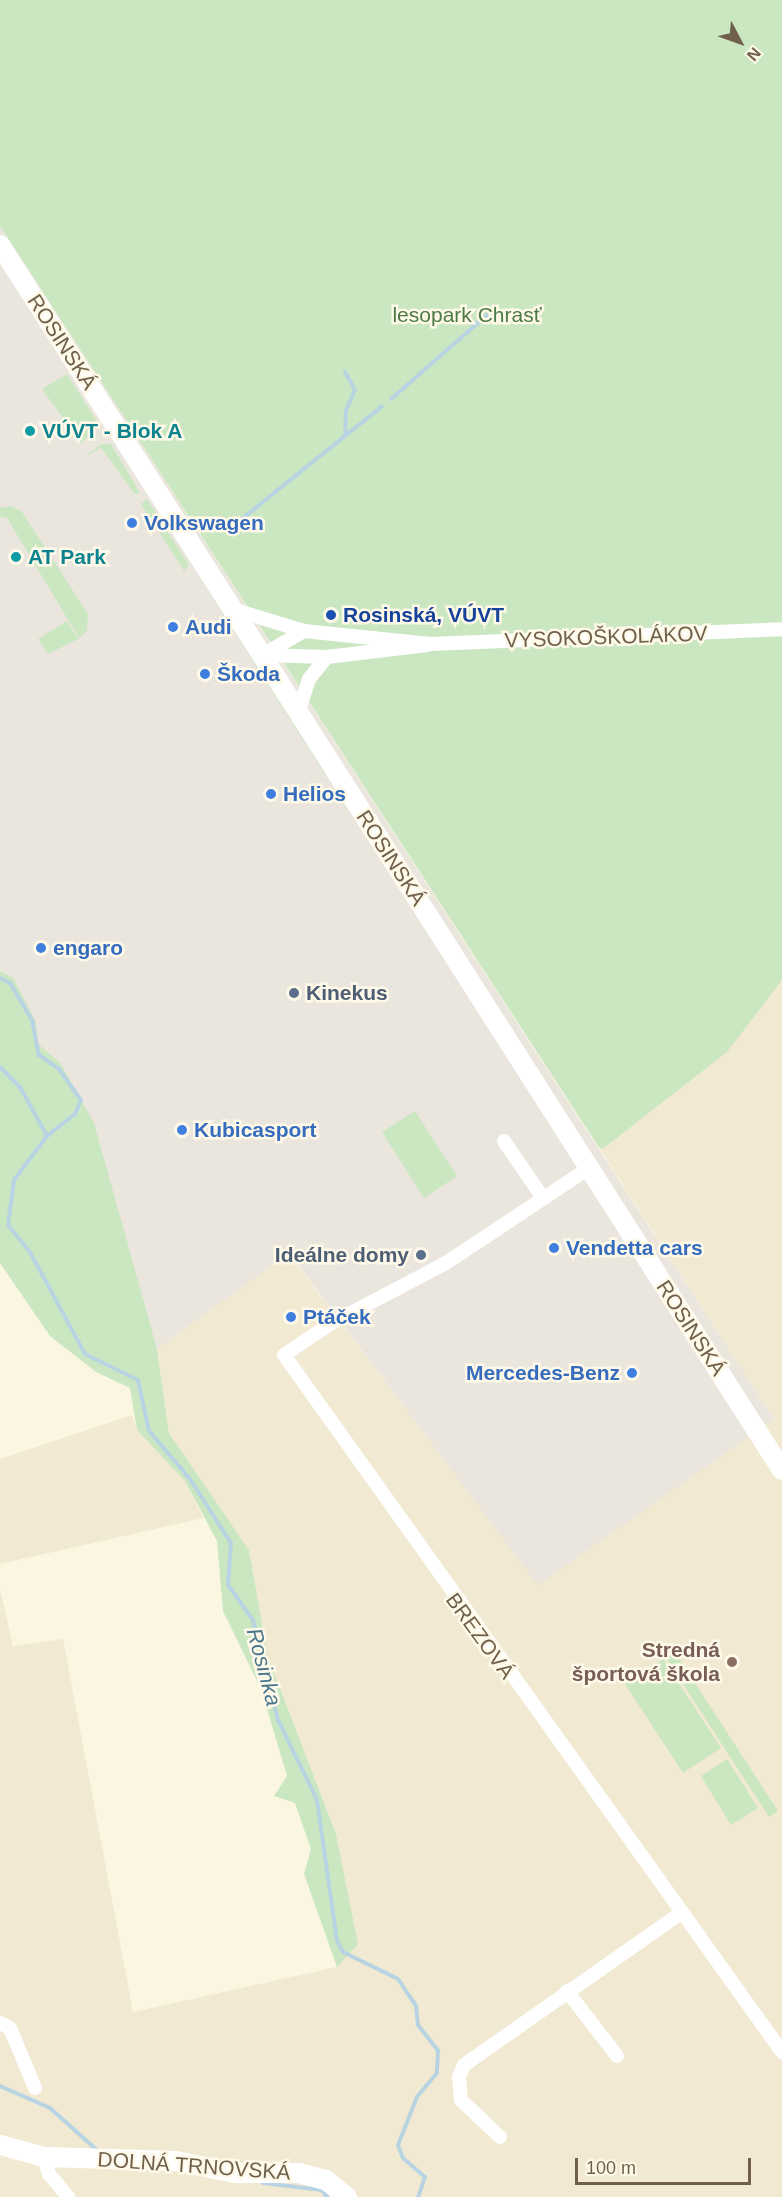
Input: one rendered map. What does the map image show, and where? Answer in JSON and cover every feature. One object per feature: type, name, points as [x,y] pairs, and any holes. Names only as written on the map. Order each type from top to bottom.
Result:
[{"type":"street","name":"ROSINSKÁ","points":[[0,245],[782,1470]]},
{"type":"street","name":"VYSOKOŠKOLÁKOV","points":[[231,608],[304,631],[430,644]]},
{"type":"street","name":"VYSOKOŠKOLÁKOV","points":[[262,655],[327,657],[430,644],[782,629]]},
{"type":"street","points":[[262,655],[304,631]]},
{"type":"street","points":[[298,713],[309,679],[327,657]]},
{"type":"street","points":[[504,1141],[543,1198],[589,1168]]},
{"type":"street","name":"BREZOVÁ","points":[[543,1198],[446,1263],[330,1324],[284,1355],[680,1914],[782,2052]]},
{"type":"street","points":[[500,2137],[461,2100],[461,2071],[473,2055],[680,1914]]},
{"type":"street","points":[[567,1990],[617,2056]]},
{"type":"street","points":[[0,2023],[10,2028],[35,2088]]},
{"type":"street","name":"DOLNÁ TRNOVSKÁ","points":[[0,2145],[44,2157],[176,2161],[227,2172],[299,2173],[326,2180],[347,2197]]},
{"type":"street","points":[[44,2157],[49,2174],[68,2197]]},
{"type":"shaded area","points":[[0,226],[774,1419],[538,1585],[289,1253],[157,1349],[71,1137],[0,1037]]},
{"type":"shaded area","points":[[782,977],[782,2197],[0,2197],[0,1589],[13,1646],[63,1639],[133,2012],[337,1967],[336,1834],[268,1657],[249,1550],[169,1433],[157,1349],[288,1253],[538,1584],[774,1419],[600,1149],[727,1052]]},
{"type":"shaded area","points":[[132,1415],[137,1430],[185,1481],[203,1518],[0,1564],[0,1459]]},
{"type":"green space","name":"lesopark Chrasť","points":[[0,0],[782,0],[782,980],[727,1052],[605,1147],[600,1149],[0,226]]},
{"type":"green space","points":[[67,374],[100,426],[81,443],[42,389]]},
{"type":"green space","points":[[102,444],[111,444],[140,493],[135,494],[101,448],[82,458]]},
{"type":"green space","points":[[147,499],[189,565],[184,571],[141,504]]},
{"type":"green space","points":[[11,506],[22,512],[88,614],[87,631],[79,638],[7,518],[0,517],[0,508]]},
{"type":"green space","points":[[202,580],[326,771],[326,776],[204,584]]},
{"type":"green space","points":[[67,621],[78,639],[48,654],[38,639]]},
{"type":"green space","points":[[0,971],[13,978],[36,1022],[38,1044],[61,1064],[94,1123],[157,1349],[169,1433],[249,1550],[268,1657],[336,1834],[358,1944],[337,1967],[304,1874],[311,1849],[295,1803],[274,1796],[287,1776],[261,1689],[223,1611],[217,1541],[185,1481],[137,1430],[130,1388],[96,1372],[50,1336],[0,1263]]},
{"type":"green space","points":[[415,1111],[457,1176],[424,1198],[382,1132]]},
{"type":"green space","points":[[675,1652],[778,1811],[769,1817],[666,1658]]},
{"type":"green space","points":[[663,1659],[721,1748],[683,1773],[625,1684]]},
{"type":"green space","points":[[727,1759],[758,1808],[731,1825],[701,1776]]},
{"type":"waterway","points":[[391,399],[488,314]]},
{"type":"waterway","points":[[345,372],[355,390],[346,410],[345,436]]},
{"type":"waterway","points":[[233,526],[382,406]]},
{"type":"waterway","points":[[0,978],[10,983],[32,1020],[39,1055],[59,1069],[81,1100],[75,1114],[47,1136]]},
{"type":"waterway","name":"Rosinka","points":[[0,1067],[20,1087],[47,1136],[14,1180],[8,1225],[30,1252],[85,1354],[138,1380],[149,1431],[190,1479],[231,1543],[228,1585],[253,1620],[278,1720],[317,1800],[337,1941],[343,1952],[398,1979],[416,2006],[418,2025],[438,2051],[437,2073],[417,2097],[398,2145],[403,2158],[425,2177],[418,2197]]},
{"type":"waterway","points":[[0,2086],[50,2108],[98,2151]]},
{"type":"waterway","points":[[263,2183],[322,2190],[327,2197]]},
{"type":"place","name":"VÚVT - Blok A","points":[[30,431]]},
{"type":"place","name":"Volkswagen","points":[[132,523]]},
{"type":"place","name":"AT Park","points":[[16,557]]},
{"type":"place","name":"Rosinská, VÚVT","points":[[331,615]]},
{"type":"place","name":"Audi","points":[[173,627]]},
{"type":"place","name":"Škoda","points":[[205,674]]},
{"type":"place","name":"Helios","points":[[271,794]]},
{"type":"place","name":"engaro","points":[[41,948]]},
{"type":"place","name":"Kinekus","points":[[294,993]]},
{"type":"place","name":"Kubicasport","points":[[182,1130]]},
{"type":"place","name":"Vendetta cars","points":[[554,1248]]},
{"type":"place","name":"Ideálne domy","points":[[421,1255]]},
{"type":"place","name":"Ptáček","points":[[291,1317]]},
{"type":"place","name":"Mercedes-Benz","points":[[632,1373]]},
{"type":"place","name":"Stredná športová škola","points":[[732,1662]]}]
